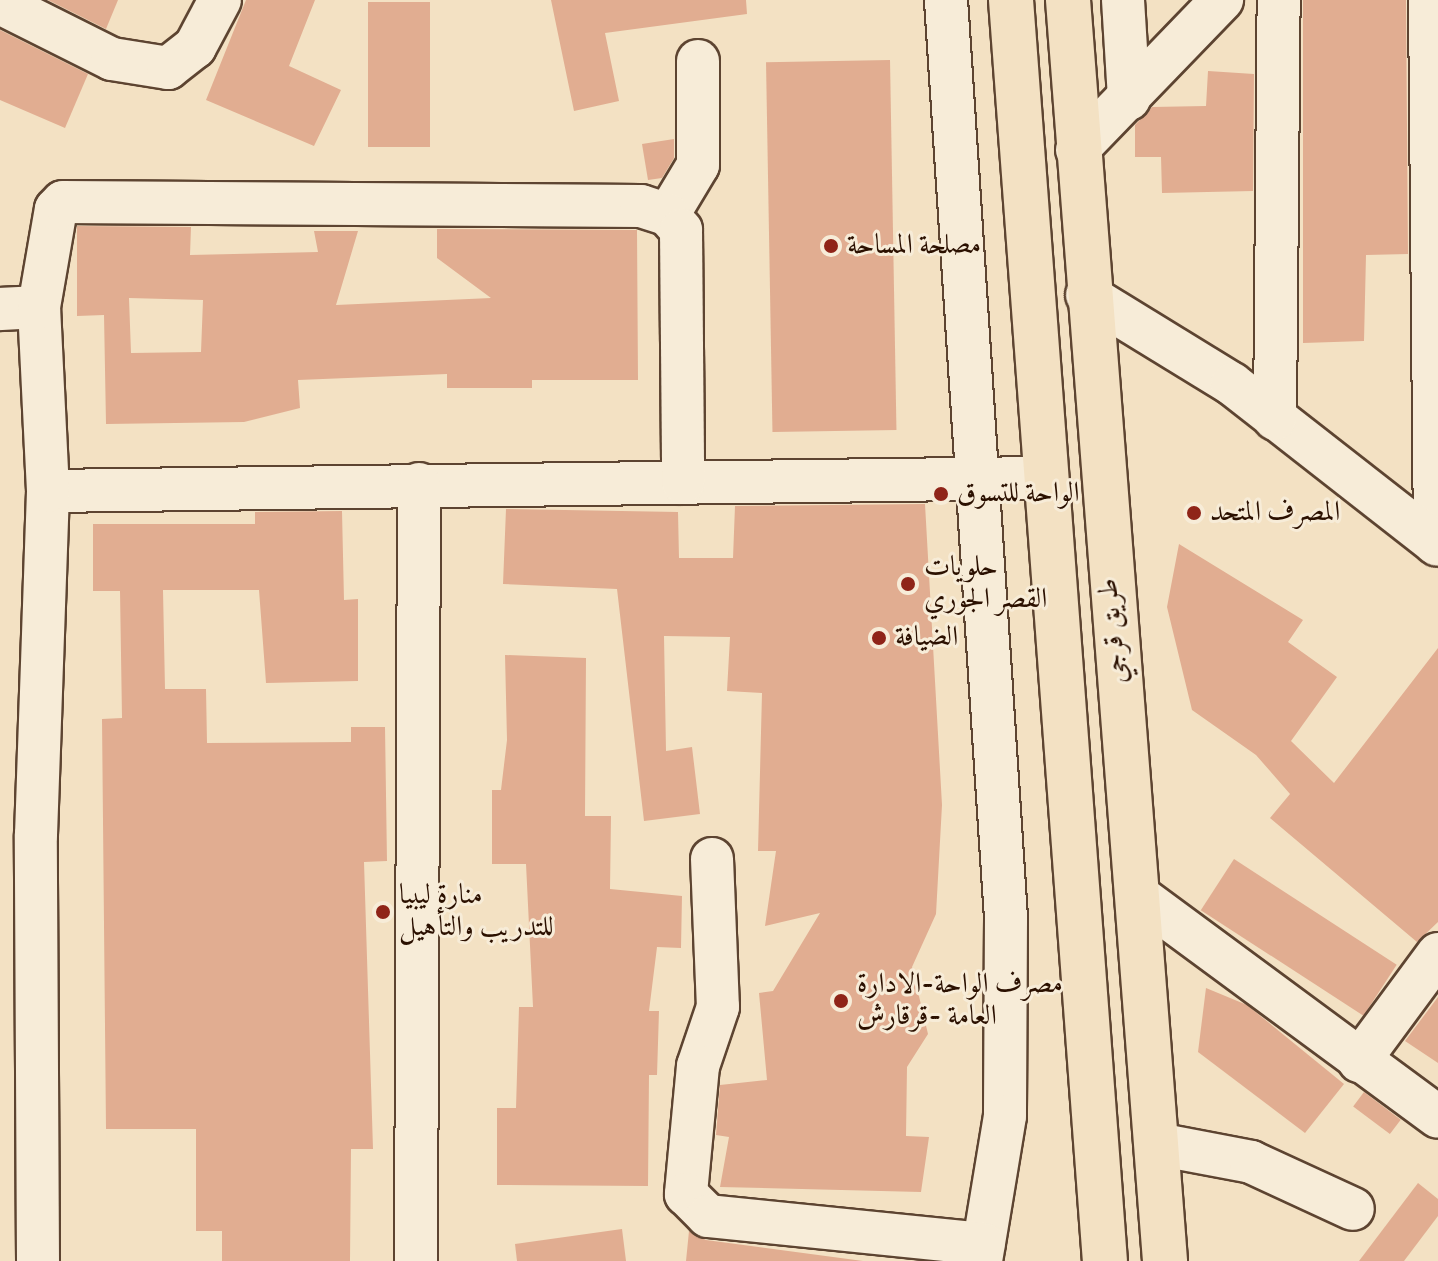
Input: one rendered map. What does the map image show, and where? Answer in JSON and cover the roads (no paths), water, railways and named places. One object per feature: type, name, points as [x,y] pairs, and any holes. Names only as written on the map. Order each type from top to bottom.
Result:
[{"type":"highway","name":"طريق قرجي","points":[[1011,0],[1105,1261]]},
{"type":"highway","name":"طريق قرجي","points":[[1068,0],[1087,295],[1140,897],[1165,1261]]},
{"type":"street","points":[[0,3],[112,59],[168,68],[195,47],[220,0]]},
{"type":"street","points":[[712,859],[718,1007],[698,1066],[686,1194],[708,1216],[982,1253],[1005,1116],[1006,919],[973,476],[946,0]]},
{"type":"street","points":[[1123,0],[1129,99]]},
{"type":"street","points":[[1077,150],[1222,0]]},
{"type":"street","points":[[1275,419],[1271,361],[1279,0]]},
{"type":"street","points":[[1430,0],[1436,544]]},
{"type":"street","points":[[668,215],[698,165],[698,61]]},
{"type":"street","points":[[38,1261],[18,836],[48,491],[19,308],[52,217],[63,202],[641,206],[668,215],[681,230],[683,483]]},
{"type":"street","points":[[1087,295],[1232,384],[1436,544]]},
{"type":"street","points":[[1232,384],[1271,361]]},
{"type":"street","points":[[48,491],[973,476],[1046,478]]},
{"type":"street","points":[[416,1261],[419,484]]},
{"type":"street","points":[[1140,897],[1438,1117]]},
{"type":"street","points":[[1359,1061],[1438,954]]},
{"type":"street","points":[[1157,1144],[1251,1162],[1353,1209]]},
{"type":"place","name":"مصلحة المساحة","points":[[831,246]]},
{"type":"place","name":"الواحة للتسوق","points":[[941,494]]},
{"type":"place","name":"المصرف المتحد","points":[[1194,513]]},
{"type":"place","name":"حلويات القصر الجوري","points":[[908,584]]},
{"type":"place","name":"الضيافة","points":[[879,638]]},
{"type":"place","name":"منارة ليبيا للتدريب والتأهيل","points":[[383,912]]},
{"type":"place","name":"مصرف الواحة-الادارة العامة -قرقارش","points":[[841,1001]]}]
